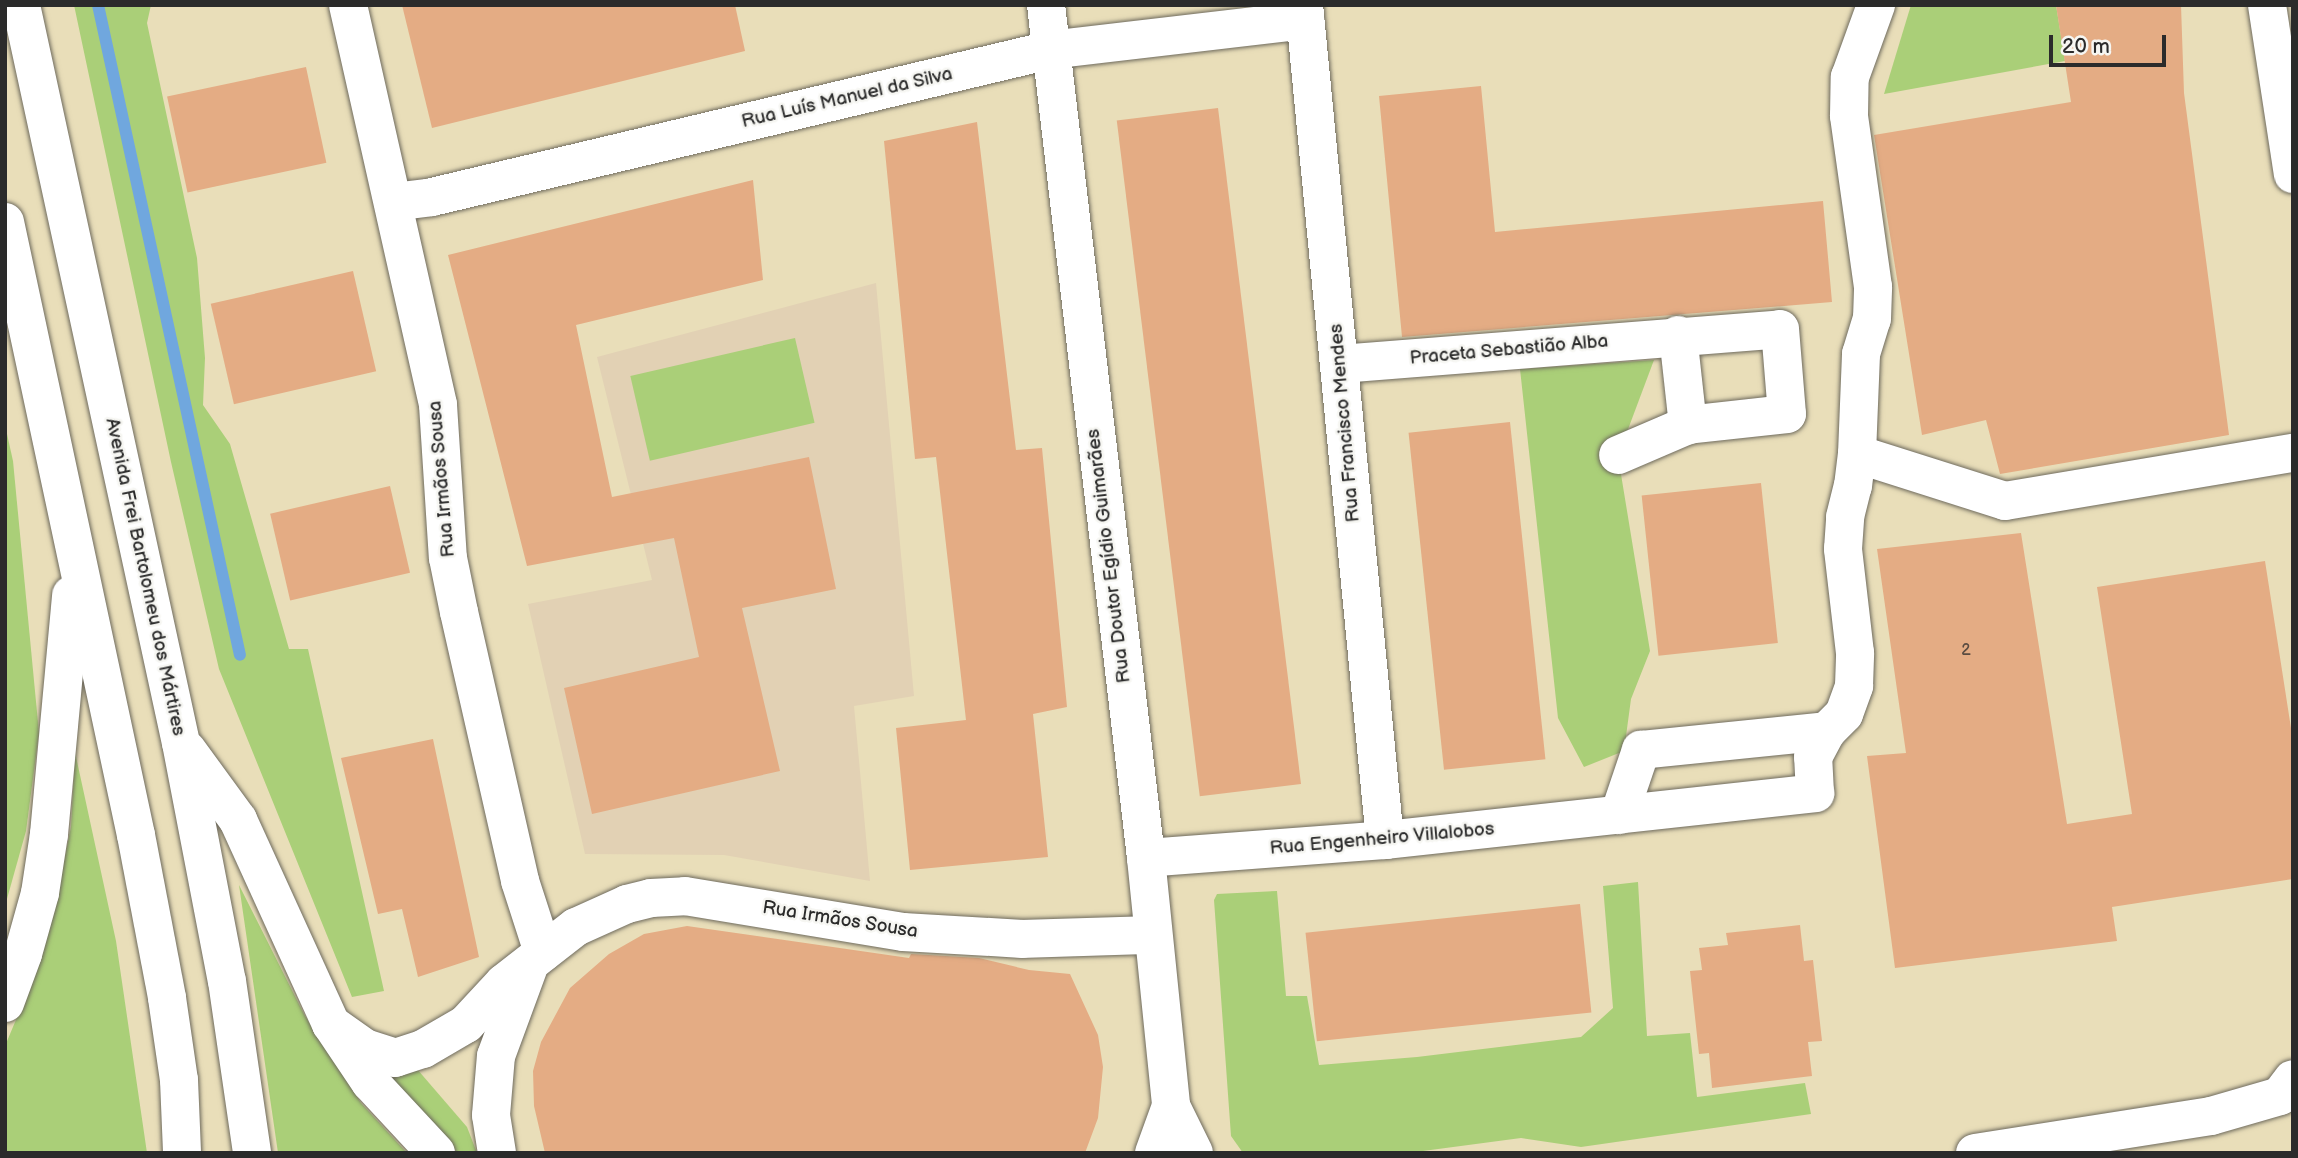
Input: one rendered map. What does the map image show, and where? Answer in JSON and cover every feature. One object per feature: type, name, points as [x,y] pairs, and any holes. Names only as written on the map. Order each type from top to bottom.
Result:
[{"type":"main road","name":"Avenida Frei Bartolomeu dos Mártires","points":[[21,5],[181,743],[227,981],[252,1153]]},
{"type":"main road","name":"Rua Irmãos Sousa","points":[[348,5],[438,405],[448,558],[537,958]]},
{"type":"main road","name":"Rua Doutor Egídio Guimarães","points":[[1046,5],[1146,858],[1151,935],[1171,1107],[1194,1153]]},
{"type":"main road","name":"Rua Engenheiro Villalobos","points":[[1146,858],[1385,840],[1815,793],[1813,757],[1827,731],[1844,714],[1854,686],[1855,653],[1843,550],[1845,517],[1857,454],[1857,386],[1861,354],[1871,319],[1873,286],[1849,116],[1850,77],[1876,5]]},
{"type":"main road","points":[[2267,5],[2293,174]]},
{"type":"main road","name":"Rua Luís Manuel da Silva","points":[[393,202],[432,197],[1050,50],[1305,13]]},
{"type":"main road","name":"Rua Francisco Mendes","points":[[1305,13],[1385,840]]},
{"type":"main road","points":[[5,222],[167,998],[179,1080],[182,1153]]},
{"type":"main road","name":"Praceta Sebastião Alba","points":[[1340,364],[1678,335],[1780,329],[1787,414],[1688,425],[1618,456]]},
{"type":"main road","points":[[1678,335],[1688,425]]},
{"type":"main road","points":[[1857,454],[2005,500],[2288,456]]},
{"type":"main road","points":[[5,1003],[23,954],[40,893],[50,834],[68,653],[74,544]]},
{"type":"main road","points":[[1619,815],[1641,750],[1827,731]]},
{"type":"main road","points":[[181,743],[238,820],[331,1024],[370,1082],[436,1153]]},
{"type":"main road","name":"Rua Irmãos Sousa","points":[[331,1024],[365,1048],[396,1058],[423,1049],[466,1024],[504,983],[576,927],[627,904],[685,896],[903,932],[1023,939],[1151,935]]},
{"type":"main road","points":[[497,1153],[491,1115],[496,1056],[537,958]]},
{"type":"main road","points":[[1975,1153],[2211,1116],[2280,1096],[2293,1079]]},
{"type":"main road","name":"Rua Doutor Egídio Guimarães","points":[[1154,1153],[1171,1107]]},
{"type":"shaded area","points":[[876,283],[914,696],[854,706],[870,881],[724,855],[585,854],[528,604],[652,580],[597,357]]},
{"type":"green space","points":[[74,5],[151,5],[147,23],[197,258],[205,358],[203,405],[230,444],[289,649],[308,649],[384,991],[352,997],[219,669],[171,462]]},
{"type":"green space","points":[[1911,5],[2056,5],[2065,61],[1884,94]]},
{"type":"green space","points":[[795,338],[815,423],[650,461],[630,376]]},
{"type":"green space","points":[[1654,360],[1618,456],[1650,651],[1631,699],[1624,751],[1584,767],[1558,718],[1520,369]]},
{"type":"green space","points":[[5,425],[13,461],[39,733],[26,831],[5,906]]},
{"type":"green space","points":[[75,752],[116,941],[147,1153],[5,1153],[5,1046],[23,1003],[59,885],[71,827]]},
{"type":"green space","points":[[1638,882],[1647,1036],[1690,1033],[1697,1097],[1805,1083],[1811,1114],[1581,1147],[1521,1138],[1408,1153],[1243,1153],[1231,1136],[1214,900],[1217,894],[1277,891],[1286,996],[1307,996],[1319,1065],[1417,1057],[1581,1037],[1613,1008],[1603,886]]},
{"type":"green space","points":[[239,885],[305,1016],[361,1103],[407,1153],[278,1153]]},
{"type":"green space","points":[[417,1069],[467,1127],[477,1153],[458,1153],[380,1076]]},
{"type":"building","points":[[402,5],[735,5],[745,51],[432,128]]},
{"type":"building","points":[[2056,5],[2181,5],[2184,93],[2229,435],[2000,474],[1986,420],[1922,435],[1874,135],[2071,102]]},
{"type":"building","points":[[306,67],[326,163],[187,192],[167,97]]},
{"type":"building","points":[[1481,86],[1495,232],[1823,201],[1832,302],[1402,337],[1379,96]]},
{"type":"building","points":[[1218,108],[1301,784],[1200,796],[1117,120]]},
{"type":"building","points":[[977,122],[1016,450],[1042,448],[1067,707],[1033,714],[1048,857],[910,870],[896,728],[966,720],[936,457],[915,459],[884,141]]},
{"type":"building","points":[[753,180],[763,280],[576,325],[612,497],[809,457],[836,589],[742,608],[780,771],[592,814],[564,688],[699,657],[674,538],[527,566],[448,255]]},
{"type":"building","points":[[353,271],[376,371],[234,404],[211,304]]},
{"type":"building","points":[[1510,422],[1545,759],[1444,770],[1409,433]]},
{"type":"building","points":[[1761,483],[1778,643],[1658,656],[1642,496]]},
{"type":"building","points":[[390,486],[410,573],[290,600],[270,514]]},
{"type":"building","points":[[2021,533],[2067,824],[2132,814],[2097,587],[2265,561],[2293,741],[2293,879],[2112,907],[2117,941],[1895,968],[1867,756],[1906,753],[1877,549]]},
{"type":"building","points":[[433,739],[479,957],[418,977],[402,909],[378,914],[341,758]]},
{"type":"building","points":[[1580,904],[1591,1012],[1317,1041],[1306,933]]},
{"type":"building","points":[[1800,925],[1804,961],[1813,960],[1822,1041],[1808,1042],[1812,1076],[1712,1088],[1709,1053],[1699,1054],[1690,971],[1702,970],[1699,948],[1728,945],[1726,933]]},
{"type":"building","points":[[687,926],[909,958],[911,954],[979,958],[1029,970],[1070,974],[1098,1035],[1103,1067],[1098,1118],[1085,1153],[545,1153],[534,1106],[533,1071],[541,1042],[570,988],[609,954],[644,934]]},
{"type":"waterway","points":[[98,5],[240,655]]}]
